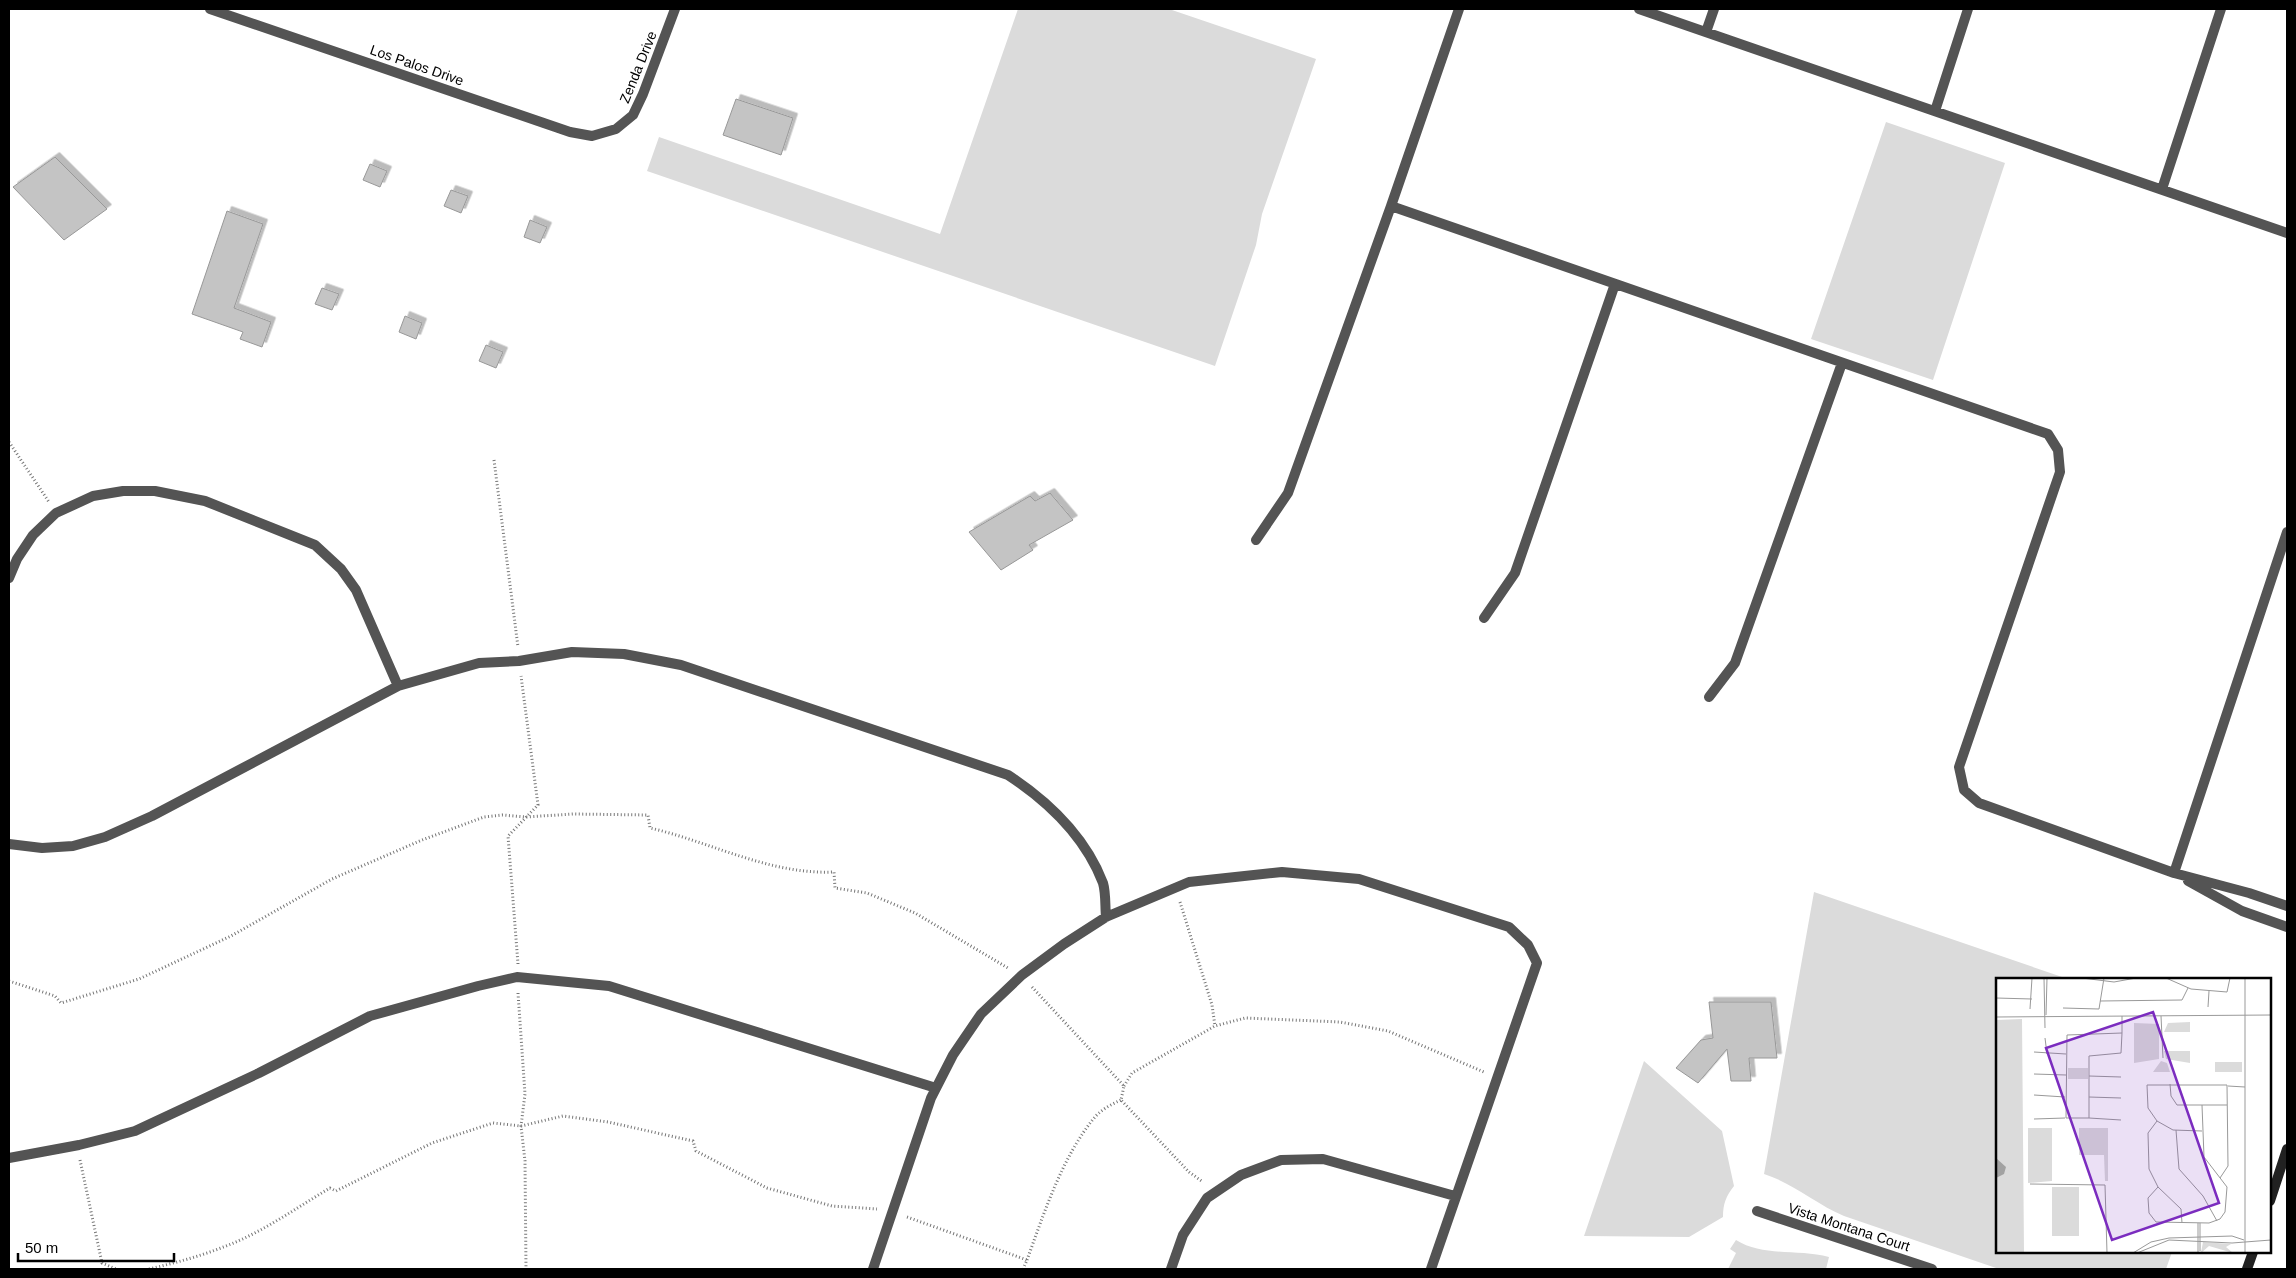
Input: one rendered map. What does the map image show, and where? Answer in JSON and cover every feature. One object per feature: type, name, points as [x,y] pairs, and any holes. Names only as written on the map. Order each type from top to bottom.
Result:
[{"type":"main road","points":[[2271,1198],[2287,1149]]},
{"type":"main road","points":[[2247,1269],[2253,1253]]},
{"type":"street","name":"Los Palos Drive","points":[[210,9],[570,132],[592,136],[616,129]]},
{"type":"street","name":"Zenda Drive","points":[[616,129],[633,115],[643,94],[675,9]]},
{"type":"street","points":[[1256,540],[1288,493],[1391,206],[1459,9]]},
{"type":"street","points":[[1639,9],[2287,233]]},
{"type":"street","points":[[1706,32],[1714,9]]},
{"type":"street","points":[[1935,111],[1968,9]]},
{"type":"street","points":[[2162,189],[2221,9]]},
{"type":"street","points":[[1391,206],[2048,434],[2058,450],[2060,472],[1959,767],[1964,790],[1979,803],[2174,873],[2249,893],[2287,906]]},
{"type":"street","points":[[1484,618],[1515,573],[1615,284]]},
{"type":"street","points":[[1709,697],[1735,663],[1842,363]]},
{"type":"street","points":[[9,578],[17,559],[33,535],[56,513],[93,496],[123,491],[155,491],[205,501],[315,545],[341,569],[356,590],[398,686]]},
{"type":"street","points":[[2174,873],[2287,532]]},
{"type":"street","points":[[9,844],[42,848],[73,846],[105,837],[152,816],[398,686],[479,663],[519,661],[572,652],[624,654],[681,665],[1008,775],[1050,806],[1078,836],[1103,884],[1106,917]]},
{"type":"street","points":[[873,1269],[936,1088],[953,1055],[981,1014],[1022,975],[1064,944],[1106,917],[1189,882],[1282,872],[1358,879],[1510,928],[1528,945],[1537,963],[1431,1269]]},
{"type":"street","points":[[2174,873],[2242,911],[2287,927]]},
{"type":"street","points":[[9,1158],[79,1145],[135,1131],[258,1073],[370,1016],[517,977],[609,986],[936,1088]]},
{"type":"street","points":[[1172,1269],[1183,1236],[1207,1198],[1241,1175],[1281,1160],[1323,1159],[1455,1196]]},
{"type":"street","name":"Vista Montana Court","points":[[1757,1211],[1932,1269]]},
{"type":"path","points":[[9,442],[56,513]]},
{"type":"path","points":[[494,460],[538,805],[508,836],[518,956],[517,977],[525,1094],[521,1126],[525,1161],[526,1269]]},
{"type":"path","points":[[9,982],[55,996],[62,1003],[139,979],[231,936],[332,879],[422,840],[484,818],[502,815],[526,817],[573,814],[648,815],[650,828],[682,835],[743,858],[813,873],[834,872],[835,888],[867,893],[915,913],[995,962],[1022,975],[1124,1086]]},
{"type":"path","points":[[1176,888],[1212,1005],[1215,1026]]},
{"type":"path","points":[[1023,1269],[1045,1209],[1072,1151],[1096,1116],[1121,1100],[1124,1086],[1132,1073],[1215,1026],[1245,1018],[1340,1022],[1388,1031],[1479,1070],[1498,1075]]},
{"type":"path","points":[[1121,1100],[1189,1172],[1205,1183],[1212,1194]]},
{"type":"path","points":[[149,1269],[227,1246],[260,1230],[330,1188],[336,1191],[432,1143],[493,1124],[521,1126],[562,1116],[608,1122],[693,1141],[696,1151],[768,1188],[832,1206],[893,1211],[1026,1260]]},
{"type":"path","points":[[79,1145],[81,1165],[102,1262],[116,1269]]},
{"type":"shaded area","points":[[1018,9],[1169,9],[1316,59],[1262,214],[1256,245],[1215,366],[647,171],[659,137],[940,234]]},
{"type":"shaded area","points":[[1886,122],[2005,163],[1933,380],[1811,339]]},
{"type":"shaded area","points":[[1814,892],[2065,978],[1996,978],[1996,1253],[2172,1253],[2166,1269],[1999,1269],[1844,1216],[1785,1183],[1764,1174]]},
{"type":"shaded area","points":[[1644,1061],[1722,1131],[1734,1186],[1725,1200],[1723,1217],[1689,1237],[1584,1236]]},
{"type":"shaded area","points":[[1736,1240],[1758,1249],[1829,1257],[1826,1269],[1728,1269],[1736,1253],[1730,1249]]},
{"type":"building","points":[[736,99],[793,118],[781,155],[723,135]]},
{"type":"building","points":[[55,157],[107,209],[64,240],[13,187]]},
{"type":"building","points":[[370,164],[387,171],[380,187],[363,180]]},
{"type":"building","points":[[451,190],[468,196],[461,213],[444,206]]},
{"type":"building","points":[[227,211],[263,224],[234,308],[271,322],[262,347],[240,339],[243,332],[192,314]]},
{"type":"building","points":[[530,220],[547,227],[540,243],[524,237]]},
{"type":"building","points":[[322,288],[339,294],[332,310],[315,304]]},
{"type":"building","points":[[405,316],[422,323],[416,339],[399,332]]},
{"type":"building","points":[[486,345],[503,352],[496,368],[479,361]]},
{"type":"building","points":[[1050,493],[1073,520],[1029,545],[1033,550],[1001,570],[969,532],[1030,496],[1035,501]]},
{"type":"building","points":[[1709,1002],[1771,1002],[1777,1058],[1749,1058],[1751,1081],[1731,1081],[1727,1049],[1698,1083],[1676,1068],[1701,1040],[1713,1038]]}]
